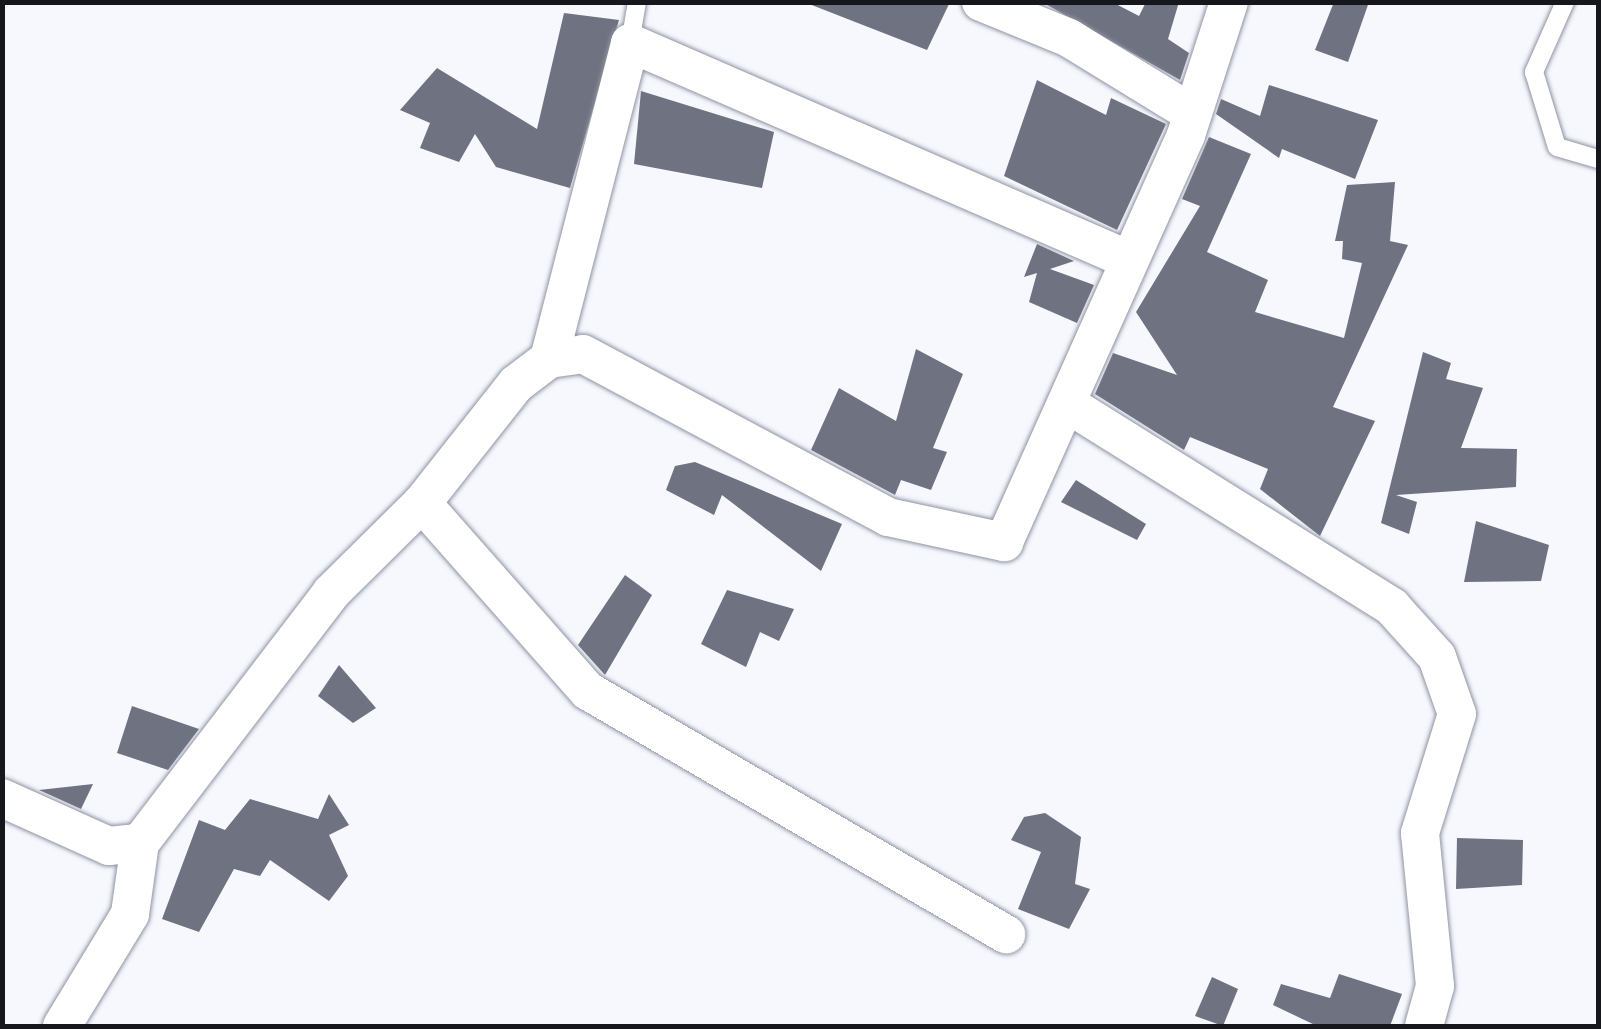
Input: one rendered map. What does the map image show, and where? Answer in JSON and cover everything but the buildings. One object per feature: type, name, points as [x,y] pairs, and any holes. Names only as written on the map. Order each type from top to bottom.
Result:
[{"type":"street","points":[[981,2],[1069,38],[1193,114]]},
{"type":"street","points":[[62,1026],[130,914],[140,843],[331,593],[422,503],[516,384],[549,359],[583,354],[888,517],[988,543],[1010,537],[1127,259],[1193,114],[1229,2]]},
{"type":"street","points":[[549,359],[630,43],[1127,259]]},
{"type":"street","points":[[1069,404],[1392,607],[1438,658],[1457,714],[1420,833],[1434,986],[1424,1026]]},
{"type":"street","points":[[422,503],[588,691],[1006,934]]},
{"type":"street","points":[[2,798],[109,846],[140,843]]},
{"type":"lane","points":[[630,43],[637,2]]},
{"type":"lane","points":[[1565,2],[1534,72],[1557,146],[1598,159]]}]
